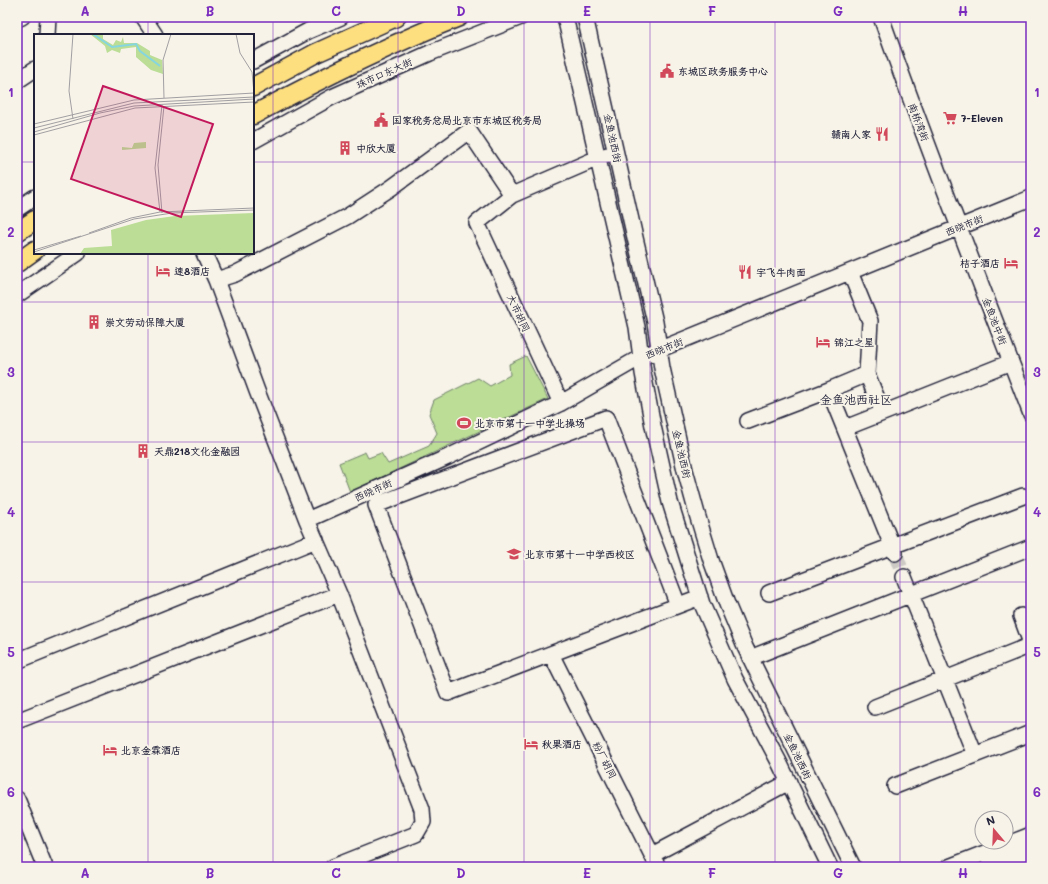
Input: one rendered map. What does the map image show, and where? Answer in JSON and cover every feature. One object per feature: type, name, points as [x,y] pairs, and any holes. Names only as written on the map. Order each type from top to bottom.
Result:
[{"type":"main road","points":[[254,86],[316,54],[396,17]]},
{"type":"main road","name":"珠市口东大街","points":[[254,114],[322,78],[423,31],[459,17]]},
{"type":"main road","points":[[17,232],[34,221]]},
{"type":"main road","points":[[17,263],[34,251]]},
{"type":"street","points":[[17,19],[22,17]]},
{"type":"street","points":[[47,34],[48,17]]},
{"type":"street","points":[[143,17],[154,34]]},
{"type":"street","points":[[254,60],[308,32],[341,17]]},
{"type":"street","name":"珠市口东大街","points":[[254,140],[332,97],[430,53],[521,17]]},
{"type":"street","name":"金鱼池西街","points":[[565,17],[637,327],[653,426],[670,502],[700,597],[735,679],[789,782],[830,867]]},
{"type":"street","name":"金鱼池西街","points":[[585,17],[655,322],[662,368],[696,514],[727,604],[750,658],[853,867]]},
{"type":"street","name":"南桥湾街","points":[[881,17],[906,88],[959,227]]},
{"type":"street","points":[[17,82],[34,69]]},
{"type":"street","points":[[216,280],[235,274],[348,216],[391,188],[469,130],[512,195],[598,158],[616,153]]},
{"type":"street","name":"大市胡同","points":[[512,195],[477,223],[561,403]]},
{"type":"street","points":[[17,209],[34,198]]},
{"type":"street","name":"西晓市街","points":[[307,520],[448,457],[561,403],[641,357],[1031,198]]},
{"type":"street","name":"金鱼池中街","points":[[959,227],[1031,414]]},
{"type":"street","points":[[17,295],[77,254]]},
{"type":"street","points":[[204,254],[216,280],[307,520],[339,594],[422,809],[423,822],[416,834],[332,867]]},
{"type":"street","points":[[850,272],[870,321],[867,374],[883,413]]},
{"type":"street","points":[[845,428],[1011,362]]},
{"type":"street","points":[[748,421],[867,374]]},
{"type":"street","points":[[829,390],[893,550]]},
{"type":"street","points":[[678,605],[606,418],[376,505],[448,693],[700,597]]},
{"type":"street","points":[[769,593],[893,550],[1023,496]]},
{"type":"street","points":[[17,661],[316,540]]},
{"type":"street","points":[[750,658],[1031,547]]},
{"type":"street","points":[[904,576],[975,755]]},
{"type":"street","points":[[17,721],[339,594]]},
{"type":"street","points":[[876,706],[1031,644],[1021,616]]},
{"type":"street","name":"粉厂胡同","points":[[551,654],[655,861]]},
{"type":"street","points":[[895,786],[1031,733]]},
{"type":"street","points":[[655,861],[789,782]]},
{"type":"street","points":[[17,799],[45,867]]},
{"type":"street","points":[[950,867],[1031,835]]},
{"type":"street","points":[[989,867],[1031,850]]},
{"type":"green space","name":"北京市第十一中学北操场","points":[[526,356],[548,399],[350,492],[339,463],[365,452],[368,458],[381,453],[388,464],[429,446],[437,433],[429,414],[434,400],[478,378],[490,386],[510,375],[509,364]]},
{"type":"tunnel","points":[[895,553],[904,577]]},
{"type":"place","name":"东城区政务服务中心","points":[[667,71]]},
{"type":"place","name":"7-Eleven","points":[[950,118]]},
{"type":"place","name":"国家税务总局北京市东城区税务局","points":[[381,120]]},
{"type":"place","name":"赣南人家","points":[[882,134]]},
{"type":"place","name":"中欣大厦","points":[[345,148]]},
{"type":"place","name":"桔子酒店","points":[[1011,263]]},
{"type":"place","name":"速8酒店","points":[[163,271]]},
{"type":"place","name":"宇飞牛肉面","points":[[745,272]]},
{"type":"place","name":"崇文劳动保障大厦","points":[[94,322]]},
{"type":"place","name":"锦江之星","points":[[823,342]]},
{"type":"place","name":"北京市第十一中学北操场","points":[[464,423]]},
{"type":"place","name":"天鼎218文化金融园","points":[[143,451]]},
{"type":"place","name":"北京市第十一中学西校区","points":[[514,554]]},
{"type":"place","name":"秋果酒店","points":[[531,744]]},
{"type":"place","name":"北京金霖酒店","points":[[110,750]]},
{"type":"district","name":"金鱼池西社区","points":[[856,400]]}]
